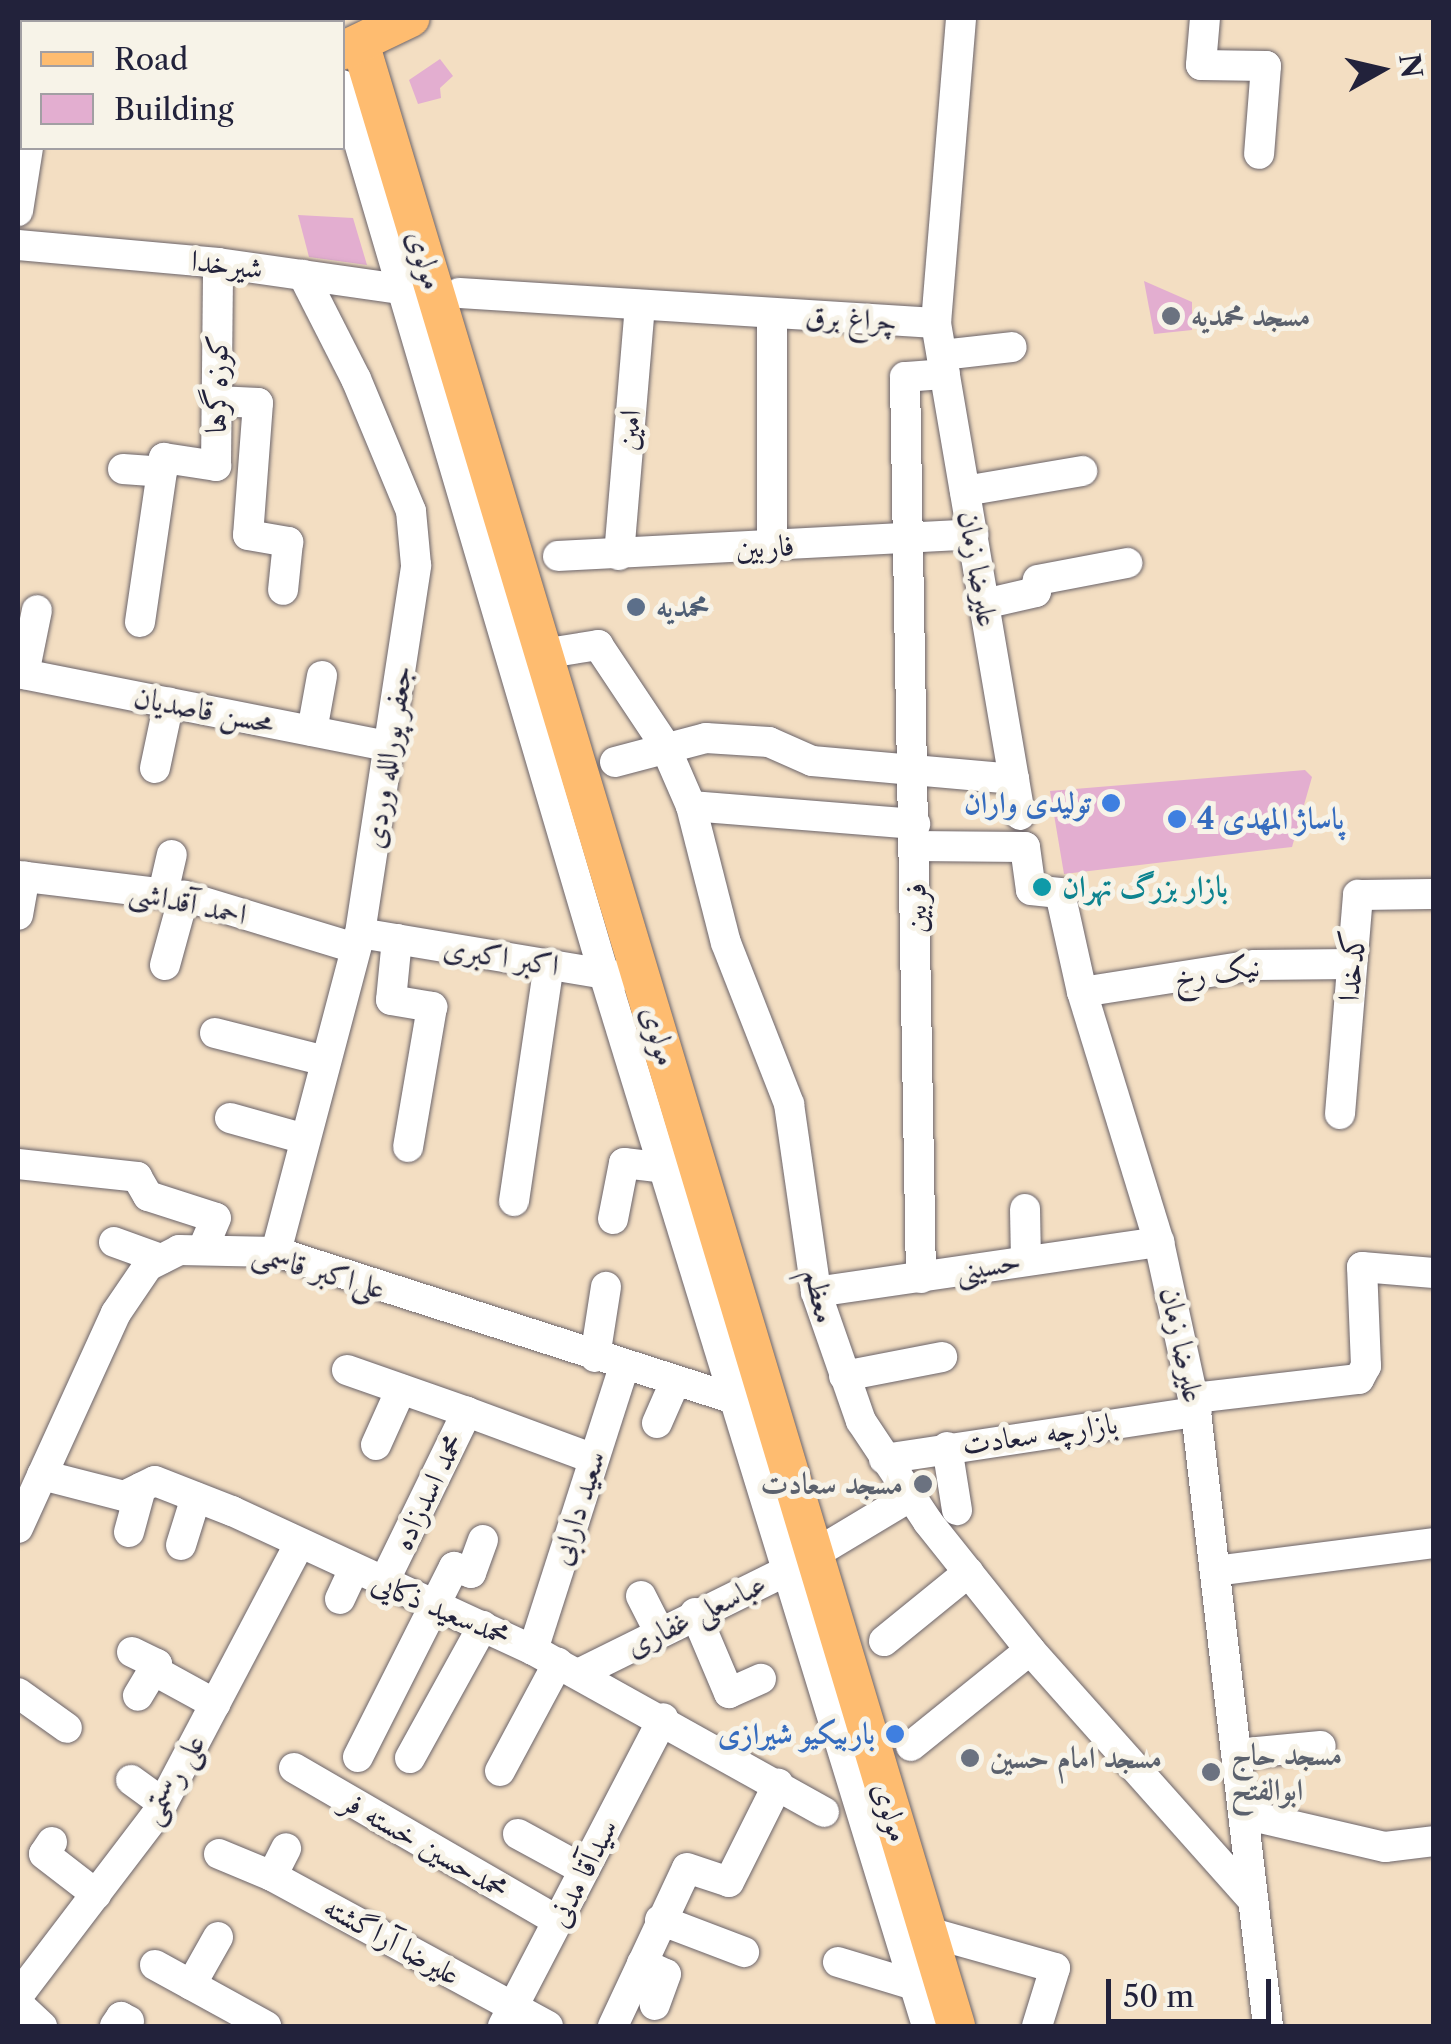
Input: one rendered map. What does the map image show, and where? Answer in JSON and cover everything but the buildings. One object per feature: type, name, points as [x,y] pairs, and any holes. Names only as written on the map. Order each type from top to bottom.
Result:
[{"type":"main road","points":[[352,48],[411,18]]},
{"type":"main road","name":"مولوی","points":[[352,48],[433,292],[642,980],[684,1170],[801,1563],[854,1809],[928,1932],[936,2008]]},
{"type":"street","name":"چراغ برق","points":[[433,292],[936,323],[960,18]]},
{"type":"street","points":[[1205,18],[1202,65],[1266,66],[1258,154]]},
{"type":"street","points":[[345,93],[433,292],[604,974],[684,1170],[624,1163],[612,1219]]},
{"type":"street","points":[[18,212],[28,150]]},
{"type":"street","name":"شیرخدا","points":[[18,245],[218,262],[433,292]]},
{"type":"street","name":"کوزه‌گرها","points":[[162,472],[164,458],[216,466],[218,262]]},
{"type":"street","name":"جعفر پورالله وردی","points":[[276,1252],[357,941],[391,747],[416,565],[411,511],[303,276]]},
{"type":"street","name":"امین","points":[[619,556],[640,305]]},
{"type":"street","points":[[772,314],[772,546]]},
{"type":"street","name":"علیرضا زمان","points":[[936,323],[1020,815]]},
{"type":"street","points":[[944,364],[1012,347]]},
{"type":"street","name":"فربین","points":[[921,1278],[905,377],[944,364]]},
{"type":"street","points":[[218,401],[258,404],[248,535],[288,542],[284,590]]},
{"type":"street","points":[[123,469],[162,472],[140,622]]},
{"type":"street","points":[[965,490],[1082,471]]},
{"type":"street","name":"فاربین","points":[[558,556],[619,556],[973,534]]},
{"type":"street","points":[[984,604],[1036,592],[1038,580],[1127,564]]},
{"type":"street","points":[[21,673],[37,610]]},
{"type":"street","name":"معظم","points":[[542,654],[598,645],[664,744],[692,806],[726,943],[789,1104],[816,1292],[844,1376],[884,1460],[1030,1650],[1252,1890]]},
{"type":"street","name":"محسن قاصدیان","points":[[21,673],[391,747]]},
{"type":"street","points":[[312,731],[322,676]]},
{"type":"street","points":[[154,768],[169,702]]},
{"type":"street","points":[[615,762],[664,744],[706,738],[770,742],[812,761],[1014,779]]},
{"type":"street","points":[[692,806],[914,835]]},
{"type":"street","name":"علیرضا زمان","points":[[914,835],[1025,847],[1031,890],[1060,893],[1082,992],[1160,1242],[1195,1405],[1268,2026]]},
{"type":"street","points":[[165,965],[173,894],[172,855]]},
{"type":"street","points":[[18,915],[21,877]]},
{"type":"street","name":"احمد آقداشی","points":[[21,877],[173,894],[357,941]]},
{"type":"street","name":"کدخدا","points":[[1340,1114],[1360,891],[1434,894]]},
{"type":"street","points":[[397,940],[392,1000],[432,1006],[408,1146]]},
{"type":"street","name":"اکبر اکبری","points":[[357,941],[397,940],[642,980]]},
{"type":"street","name":"نیک رخ","points":[[1082,992],[1255,965],[1352,964]]},
{"type":"street","points":[[514,1201],[549,965]]},
{"type":"street","points":[[215,1033],[326,1062]]},
{"type":"street","points":[[230,1118],[305,1139]]},
{"type":"street","points":[[18,1164],[140,1166],[148,1196],[216,1218],[203,1248]]},
{"type":"street","points":[[1024,1209],[1026,1259]]},
{"type":"street","points":[[114,1242],[161,1259]]},
{"type":"street","name":"حسینی","points":[[816,1292],[1160,1242]]},
{"type":"street","name":"علی‌اکبر قاسمی","points":[[161,1259],[203,1248],[276,1252],[754,1406]]},
{"type":"street","points":[[18,1528],[30,1489],[116,1313],[148,1266],[161,1259]]},
{"type":"street","name":"بازارچه سعادت","points":[[884,1460],[1364,1374],[1362,1266],[1434,1273]]},
{"type":"street","name":"سعید دارابی","points":[[500,1771],[556,1663],[609,1362],[606,1287]]},
{"type":"street","points":[[844,1376],[942,1356]]},
{"type":"street","points":[[347,1370],[467,1412]]},
{"type":"street","points":[[657,1423],[675,1382]]},
{"type":"street","points":[[376,1445],[401,1389]]},
{"type":"street","name":"محمد اسدزاده","points":[[382,1586],[467,1412],[594,1459]]},
{"type":"street","points":[[948,1448],[957,1510]]},
{"type":"street","name":"محمدسعید ذکایی","points":[[30,1489],[124,1496],[155,1480],[382,1586],[483,1626],[663,1718],[778,1784],[854,1809]]},
{"type":"street","points":[[129,1532],[141,1488]]},
{"type":"street","points":[[801,1563],[910,1496]]},
{"type":"street","points":[[180,1546],[196,1497]]},
{"type":"street","points":[[358,1757],[438,1606],[454,1567],[471,1572],[483,1540]]},
{"type":"street","name":"علی رستمی","points":[[18,1996],[163,1803],[215,1704],[242,1621],[299,1544]]},
{"type":"street","points":[[1215,1571],[1434,1544]]},
{"type":"street","name":"عباسعلی غفاری","points":[[556,1663],[660,1631],[801,1563]]},
{"type":"street","points":[[340,1599],[353,1571]]},
{"type":"street","points":[[884,1641],[969,1572]]},
{"type":"street","points":[[641,1596],[660,1631]]},
{"type":"street","points":[[694,1613],[729,1693],[761,1679]]},
{"type":"street","points":[[410,1758],[483,1626]]},
{"type":"street","points":[[910,1746],[1030,1650]]},
{"type":"street","points":[[141,1673],[215,1704]]},
{"type":"street","points":[[18,1693],[67,1728]]},
{"type":"street","name":"سیدآقا مدنی","points":[[508,2017],[663,1718]]},
{"type":"street","points":[[1236,1754],[1322,1746]]},
{"type":"street","name":"محمدحسین خسته فر","points":[[294,1768],[558,1921]]},
{"type":"street","points":[[131,1780],[163,1803]]},
{"type":"street","points":[[613,2026],[687,1868],[730,1882],[778,1784]]},
{"type":"street","points":[[854,1809],[936,2008]]},
{"type":"street","points":[[1243,1814],[1385,1846],[1434,1841]]},
{"type":"street","points":[[518,1834],[584,1870]]},
{"type":"street","points":[[52,1842],[44,1854],[96,1894]]},
{"type":"street","points":[[272,1876],[286,1848]]},
{"type":"street","points":[[88,1852],[115,1868]]},
{"type":"street","name":"علیرضا آراگشته","points":[[219,1854],[272,1876],[508,2017],[548,2026]]},
{"type":"street","points":[[660,1920],[744,1952]]},
{"type":"street","points":[[928,1932],[1055,1968],[1037,2026]]},
{"type":"street","points":[[191,1985],[218,1937]]},
{"type":"street","points":[[838,1962],[936,2008]]},
{"type":"street","points":[[642,1963],[666,1974],[655,2005]]},
{"type":"street","points":[[155,1965],[266,2026]]},
{"type":"street","points":[[18,2004],[42,2026]]},
{"type":"place","name":"مسجد محمدیه","points":[[1171,316]]},
{"type":"place","name":"محمدیه","points":[[636,607]]},
{"type":"place","name":"تولیدی واران","points":[[1111,803]]},
{"type":"place","name":"پاساژ المهدی 4","points":[[1177,819]]},
{"type":"place","name":"بازار بزرگ تهران","points":[[1042,887]]},
{"type":"place","name":"مسجد سعادت","points":[[923,1484]]},
{"type":"place","name":"باربیکیو شیرازی","points":[[895,1734]]},
{"type":"place","name":"مسجد امام حسین","points":[[970,1758]]},
{"type":"place","name":"مسجد حاج ابوالفتح","points":[[1211,1772]]}]
